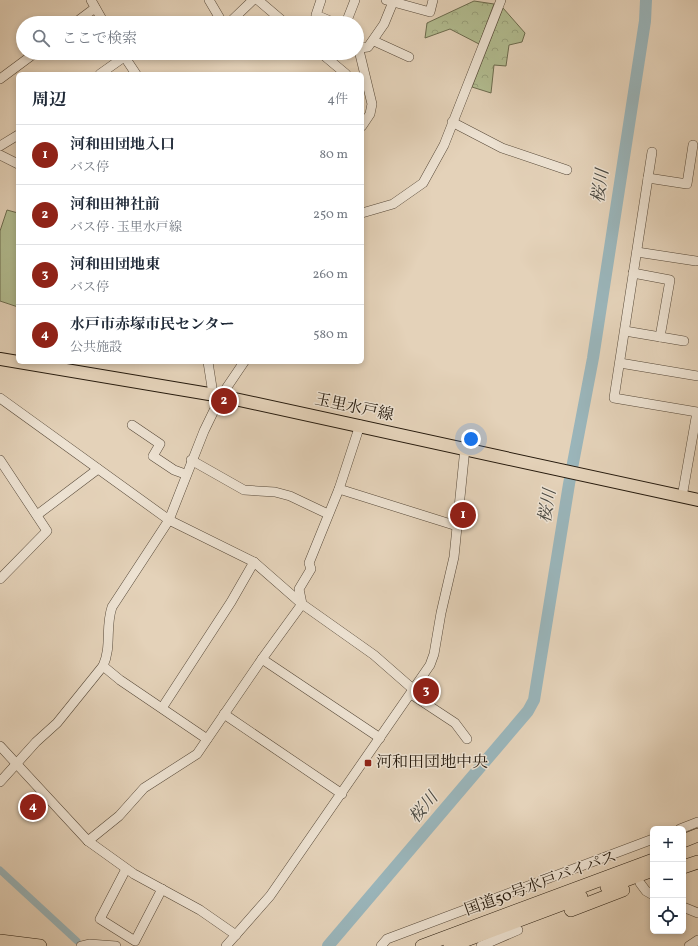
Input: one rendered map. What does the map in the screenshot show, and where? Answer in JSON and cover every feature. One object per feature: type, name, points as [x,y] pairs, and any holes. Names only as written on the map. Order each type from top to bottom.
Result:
[{"type":"highway","points":[[686,840],[698,836]]},
{"type":"highway","points":[[686,848],[698,843]]},
{"type":"highway","points":[[490,926],[531,898],[650,853]]},
{"type":"highway","points":[[686,858],[698,853]]},
{"type":"highway","name":"国道50号水戸バイパス","points":[[422,946],[445,943],[650,861]]},
{"type":"highway","points":[[686,866],[698,862]]},
{"type":"highway","name":"国道50号水戸バイパス","points":[[490,926],[650,871]]},
{"type":"highway","points":[[490,926],[518,930],[650,880]]},
{"type":"highway","points":[[0,941],[40,946]]},
{"type":"main road","name":"玉里水戸線","points":[[0,359],[16,362]]},
{"type":"main road","name":"玉里水戸線","points":[[30,364],[217,395],[698,500]]},
{"type":"street","points":[[209,0],[218,16]]},
{"type":"street","points":[[237,16],[254,0]]},
{"type":"street","points":[[258,0],[277,16]]},
{"type":"street","points":[[318,16],[316,15],[321,0]]},
{"type":"street","points":[[349,16],[355,0]]},
{"type":"street","points":[[364,46],[368,47],[374,41],[390,1],[430,12],[433,0]]},
{"type":"street","points":[[364,212],[393,204],[423,183],[437,159],[501,0]]},
{"type":"street","points":[[82,16],[93,4],[100,16]]},
{"type":"street","points":[[374,41],[409,57]]},
{"type":"street","points":[[0,79],[26,60]]},
{"type":"street","points":[[102,72],[117,60]]},
{"type":"street","points":[[126,60],[135,72]]},
{"type":"street","points":[[331,60],[344,72]]},
{"type":"street","points":[[360,60],[362,72]]},
{"type":"street","points":[[364,123],[370,114],[372,104],[365,88]]},
{"type":"street","points":[[452,122],[502,148],[567,170]]},
{"type":"street","points":[[0,146],[16,137]]},
{"type":"street","points":[[648,178],[687,184],[693,145]]},
{"type":"street","points":[[652,152],[614,398],[697,412],[682,497]]},
{"type":"street","points":[[0,155],[16,163]]},
{"type":"street","points":[[637,252],[696,261]]},
{"type":"street","points":[[634,273],[670,280],[660,337]]},
{"type":"street","points":[[625,331],[684,342]]},
{"type":"street","points":[[209,364],[217,395]]},
{"type":"street","points":[[0,782],[36,742],[57,723],[103,666],[107,656],[108,620],[112,607],[169,520],[185,474],[217,395],[242,364]]},
{"type":"street","points":[[620,364],[698,376]]},
{"type":"street","points":[[0,398],[169,520],[254,562],[302,604],[374,655],[412,692],[455,723],[467,739]]},
{"type":"street","points":[[132,425],[160,444],[153,456],[174,470],[185,474]]},
{"type":"street","points":[[88,841],[119,816],[144,788],[197,754],[262,659],[302,604],[299,589],[311,568],[309,562],[339,489],[360,425]]},
{"type":"street","points":[[226,946],[270,896],[427,671],[434,654],[441,613],[454,557],[465,448]]},
{"type":"street","points":[[0,460],[47,531],[0,579]]},
{"type":"street","points":[[191,460],[244,490],[275,492],[290,496],[328,514]]},
{"type":"street","points":[[37,515],[98,469]]},
{"type":"street","points":[[339,489],[457,526]]},
{"type":"street","points":[[162,708],[231,602],[254,562]]},
{"type":"street","points":[[262,659],[380,738]]},
{"type":"street","points":[[103,666],[120,680],[207,739]]},
{"type":"street","points":[[224,714],[342,794]]},
{"type":"street","points":[[0,746],[88,841],[126,868],[200,910],[236,935]]},
{"type":"street","points":[[686,827],[698,822]]},
{"type":"street","points":[[381,946],[387,939],[650,840]]},
{"type":"street","points":[[126,868],[100,919],[135,941],[162,889]]},
{"type":"street","points":[[640,883],[646,891],[650,893]]},
{"type":"street","points":[[686,908],[698,913]]},
{"type":"street","points":[[481,946],[518,930]]},
{"type":"street","points":[[689,946],[698,940]]},
{"type":"street","points":[[81,946],[89,944],[116,946]]},
{"type":"green space","points":[[474,1],[494,4],[479,44],[450,29],[425,38],[427,23]]},
{"type":"green space","points":[[503,8],[525,33],[522,42],[509,45],[506,66],[494,65],[491,93],[472,87]]},
{"type":"green space","points":[[7,210],[16,212],[16,306],[0,301],[0,231]]},
{"type":"waterway","name":"桜川","points":[[328,946],[528,711],[534,700],[569,484],[593,358],[645,21],[646,0]]},
{"type":"waterway","points":[[0,870],[77,941]]},
{"type":"place","name":"河和田神社前","points":[[224,401]]},
{"type":"place","name":"河和田団地入口","points":[[463,515]]},
{"type":"place","name":"河和田団地東","points":[[426,691]]},
{"type":"place","name":"河和田団地中央","points":[[368,763]]},
{"type":"place","name":"水戸市赤塚市民センター","points":[[33,807]]}]
